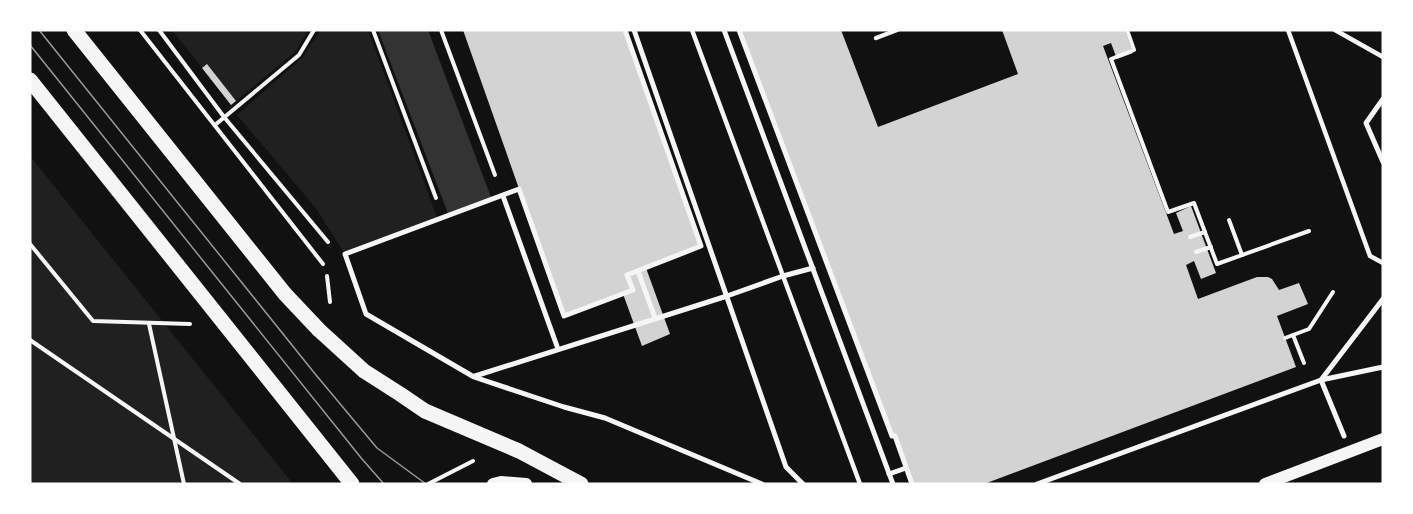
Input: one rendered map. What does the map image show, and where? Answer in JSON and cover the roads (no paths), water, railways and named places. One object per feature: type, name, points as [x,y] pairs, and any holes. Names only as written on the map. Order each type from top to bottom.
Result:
[{"type":"main road","points":[[74,30],[285,294],[364,371],[425,411],[519,451],[581,484]]},
{"type":"main road","points":[[30,80],[352,484]]},
{"type":"main road","points":[[1265,484],[1383,439]]},
{"type":"main road","points":[[493,484],[501,482],[526,484]]},
{"type":"street","points":[[626,30],[701,246],[627,275],[633,290],[564,316],[519,189],[345,254],[366,314],[474,377],[605,418],[762,484]]},
{"type":"street","points":[[634,30],[786,467],[803,484]]},
{"type":"street","points":[[724,30],[893,484]]},
{"type":"street","points":[[739,30],[912,484]]},
{"type":"street","points":[[1383,99],[1366,123],[1383,162]]},
{"type":"street","points":[[503,196],[558,350]]},
{"type":"street","points":[[474,377],[813,268]]},
{"type":"street","points":[[638,271],[655,318]]},
{"type":"street","points":[[1322,380],[1383,299]]},
{"type":"street","points":[[1037,484],[1322,380],[1383,367]]},
{"type":"street","points":[[1322,380],[1344,436]]},
{"type":"street","points":[[889,474],[906,468]]},
{"type":"lane","points":[[692,30],[860,484]]},
{"type":"lane","points":[[876,38],[897,30]]},
{"type":"lane","points":[[1288,30],[1370,256],[1383,263]]},
{"type":"lane","points":[[1335,30],[1383,57]]},
{"type":"tram line","points":[[39,30],[377,448],[426,484]]},
{"type":"tram line","points":[[30,45],[384,484]]}]
